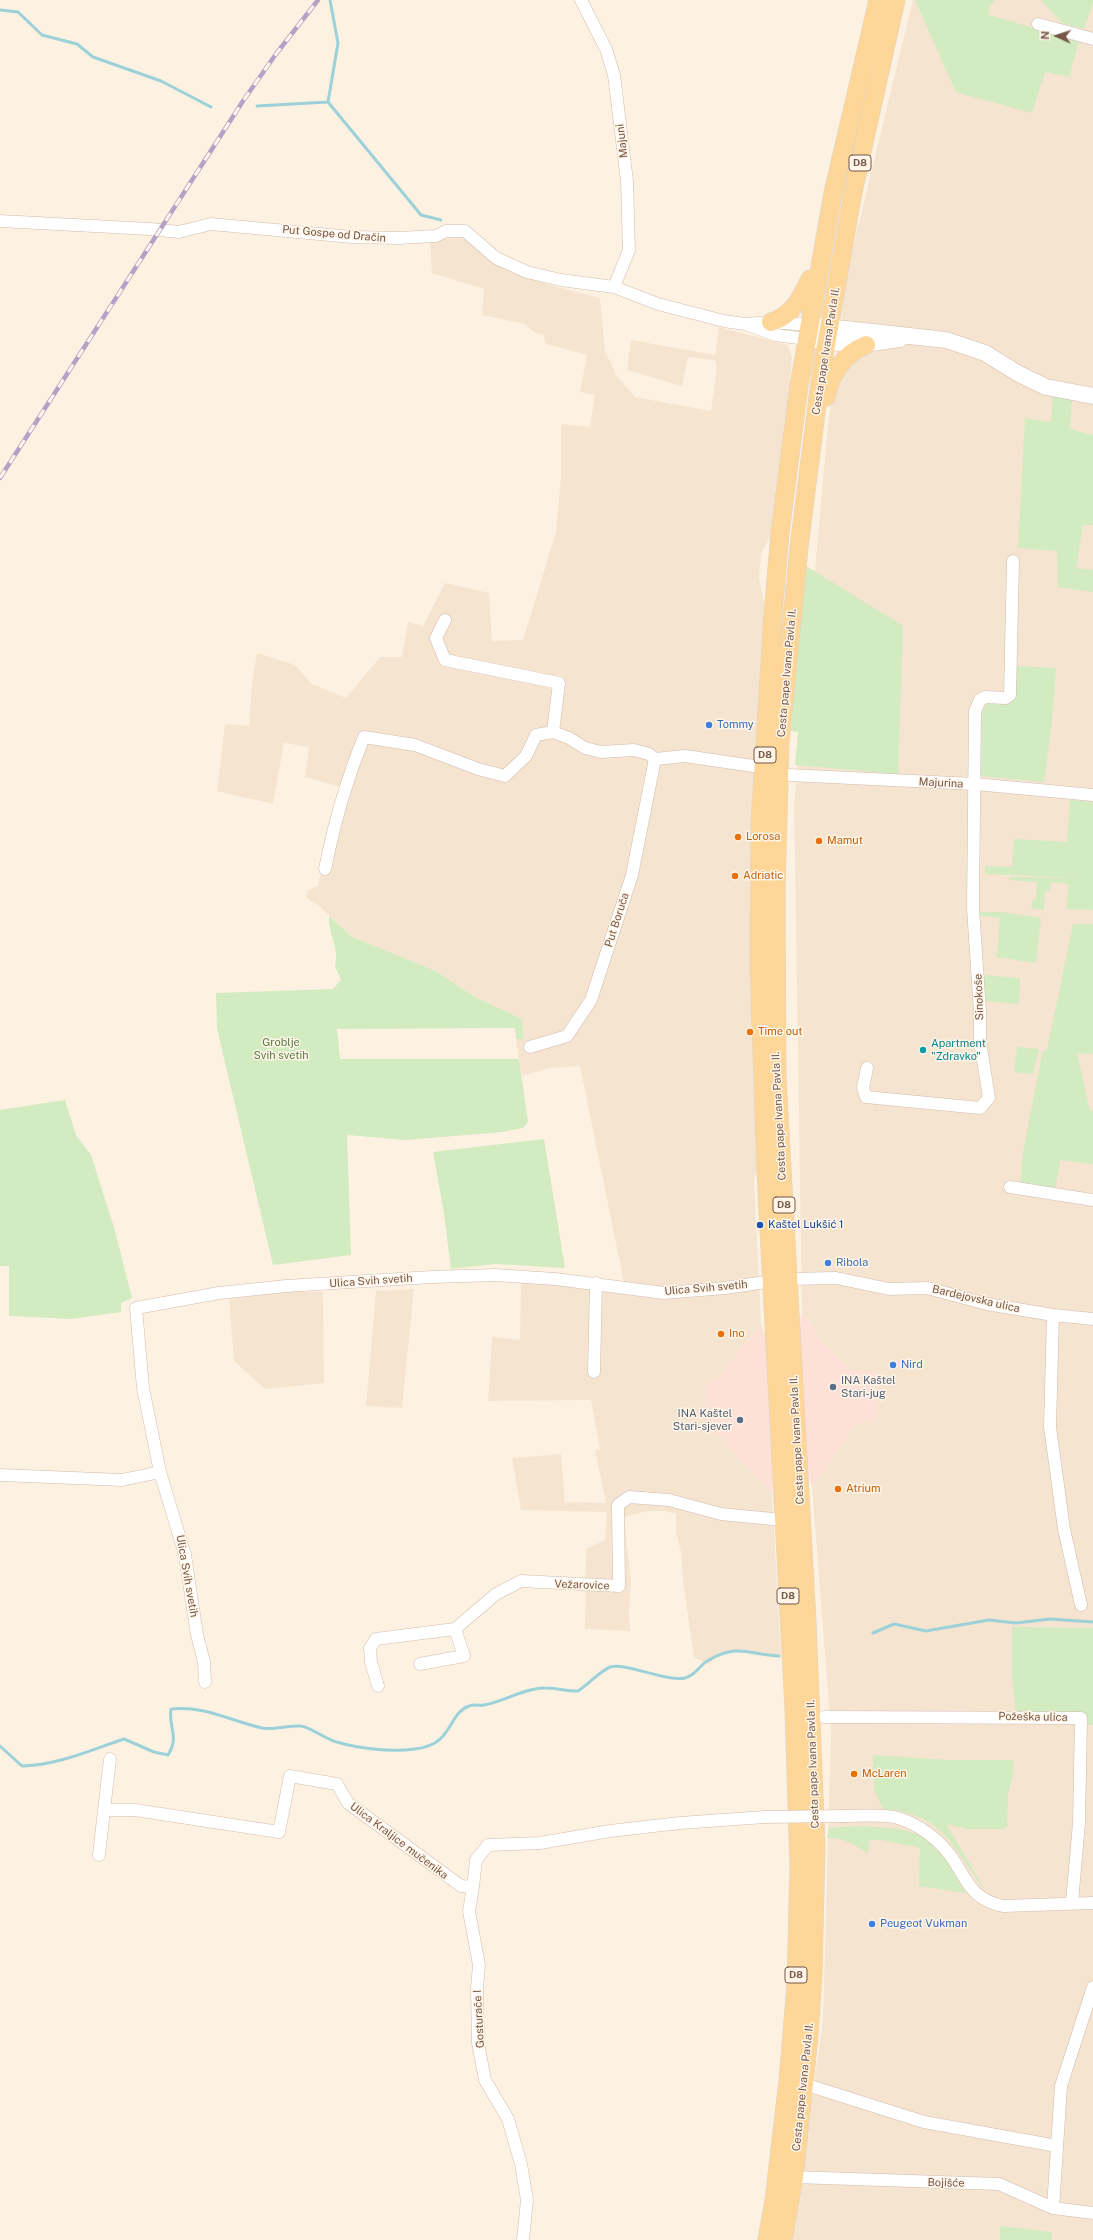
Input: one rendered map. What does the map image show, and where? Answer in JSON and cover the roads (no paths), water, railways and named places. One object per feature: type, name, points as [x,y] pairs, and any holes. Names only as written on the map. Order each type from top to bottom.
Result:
[{"type":"main road","name":"Cesta pape Ivana Pavla II.","points":[[783,2240],[794,2177],[804,2084],[813,1974],[816,1839],[780,1280],[766,1172],[759,963],[760,824],[779,547],[807,332],[847,125],[878,0]]},
{"type":"main road","name":"Cesta pape Ivana Pavla II.","points":[[767,2240],[775,2192],[788,2081],[796,1986],[798,1899],[798,1788],[783,1520],[775,1021],[777,822],[781,735],[799,547],[814,427],[828,335],[854,192],[896,0]]},
{"type":"main road","points":[[771,322],[785,315],[797,304],[820,262]]},
{"type":"main road","points":[[814,427],[822,410],[832,377],[845,358],[866,345]]},
{"type":"street","name":"Majuni","points":[[581,0],[606,49],[614,74],[627,181],[629,250],[614,287]]},
{"type":"street","points":[[1038,24],[1093,39]]},
{"type":"street","name":"Put Gospe od Dračin","points":[[0,221],[150,229],[169,232],[179,232],[211,224],[360,238],[436,236],[446,231],[465,231],[496,258],[527,272],[561,280],[614,287],[658,304],[724,321],[745,324],[776,335],[807,332]]},
{"type":"street","name":"Put Gospe od Dračin","points":[[745,324],[771,322],[807,332]]},
{"type":"street","points":[[807,332],[828,335],[866,345],[907,337]]},
{"type":"street","points":[[828,335],[880,332],[907,337],[946,340],[966,346],[1046,387],[1093,396]]},
{"type":"street","points":[[975,784],[976,711],[980,700],[985,697],[1006,698],[1010,696],[1013,561]]},
{"type":"street","points":[[445,620],[436,638],[445,660],[558,683],[553,732]]},
{"type":"street","points":[[325,869],[334,821],[350,769],[364,738],[415,745],[478,769],[505,776],[526,756],[536,735],[553,732],[595,751],[610,752],[618,749],[634,750],[648,754],[655,759],[685,756],[752,766]]},
{"type":"street","name":"Put Boruča","points":[[530,1047],[567,1036],[591,1000],[632,875],[655,759]]},
{"type":"street","name":"Majurina","points":[[789,775],[975,784],[1093,795]]},
{"type":"street","name":"Sinokoše","points":[[867,1068],[863,1088],[866,1097],[980,1108],[989,1098],[980,1041],[979,989],[973,908],[975,784]]},
{"type":"street","points":[[1010,1187],[1093,1200]]},
{"type":"street","name":"Ulica Svih svetih","points":[[205,1682],[204,1662],[197,1635],[185,1555],[160,1472],[143,1388],[136,1308],[219,1293],[277,1287],[432,1277],[495,1275],[596,1283],[664,1293],[725,1288],[780,1280]]},
{"type":"street","name":"Bardejovska ulica","points":[[780,1280],[836,1278],[889,1289],[927,1288],[987,1304],[1053,1315],[1093,1319]]},
{"type":"street","points":[[594,1372],[596,1283]]},
{"type":"street","points":[[1053,1315],[1050,1427],[1064,1529],[1081,1605]]},
{"type":"street","points":[[0,1475],[122,1480],[160,1472]]},
{"type":"street","name":"Vežarovice","points":[[455,1629],[496,1594],[521,1581],[619,1586],[618,1505],[629,1497],[669,1500],[721,1514],[783,1520]]},
{"type":"street","points":[[378,1686],[371,1662],[370,1648],[376,1640],[455,1629],[464,1656],[420,1664]]},
{"type":"street","name":"Požeška ulica","points":[[824,1717],[1081,1718],[1079,1823],[1072,1902]]},
{"type":"street","points":[[99,1855],[110,1759]]},
{"type":"street","name":"Ulica Kraljice mučenika","points":[[104,1810],[135,1810],[279,1832],[290,1776],[337,1784],[348,1802],[387,1832],[461,1886],[473,1887]]},
{"type":"street","points":[[473,1887],[476,1860],[488,1845],[540,1843],[610,1831],[680,1823],[765,1817],[897,1817],[920,1827],[931,1835],[949,1854],[973,1890],[989,1903],[1003,1906],[1072,1902],[1093,1903]]},
{"type":"street","name":"Gosturače I","points":[[473,1887],[470,1911],[479,1965],[477,1988],[478,2043],[486,2080],[508,2119],[522,2164],[527,2200],[523,2240]]},
{"type":"street","points":[[1053,2208],[1061,2086],[1093,1987]]},
{"type":"street","points":[[804,2084],[924,2122],[1057,2146]]},
{"type":"street","name":"Bojišće","points":[[794,2177],[999,2184],[1053,2208],[1093,2213]]},
{"type":"waterway","points":[[330,0],[338,43],[328,102],[421,215],[441,220]]},
{"type":"waterway","points":[[0,10],[18,12],[42,35],[77,44],[93,57],[161,81],[211,107]]},
{"type":"waterway","points":[[257,106],[328,102]]},
{"type":"waterway","points":[[873,1633],[894,1624],[926,1631],[989,1620],[1016,1623],[1050,1619],[1093,1622]]},
{"type":"waterway","points":[[0,1746],[22,1766],[62,1760],[124,1739],[154,1752],[168,1755],[173,1742],[171,1709],[183,1708],[206,1711],[262,1728],[301,1726],[333,1741],[356,1746],[386,1750],[415,1749],[437,1742],[462,1710],[469,1706],[491,1703],[538,1688],[578,1691],[610,1667],[625,1667],[667,1677],[685,1678],[692,1675],[709,1660],[728,1652],[744,1651],[779,1656]]},
{"type":"railway","points":[[0,478],[243,101],[276,54],[318,0]]},
{"type":"place","name":"Tommy","points":[[709,725]]},
{"type":"place","name":"Lorosa","points":[[738,837]]},
{"type":"place","name":"Mamut","points":[[819,841]]},
{"type":"place","name":"Adriatic","points":[[735,876]]},
{"type":"place","name":"Time out","points":[[750,1032]]},
{"type":"place","name":"Apartment \"Zdravko\"","points":[[923,1050]]},
{"type":"place","name":"Kaštel Lukšić 1","points":[[760,1225]]},
{"type":"place","name":"Ribola","points":[[828,1263]]},
{"type":"place","name":"Ino","points":[[721,1334]]},
{"type":"place","name":"Nird","points":[[893,1365]]},
{"type":"place","name":"INA Kaštel Stari-jug","points":[[833,1387]]},
{"type":"place","name":"INA Kaštel Stari-sjever","points":[[740,1420]]},
{"type":"place","name":"Atrium","points":[[838,1489]]},
{"type":"place","name":"McLaren","points":[[854,1774]]},
{"type":"place","name":"Peugeot Vukman","points":[[872,1924]]},
{"type":"park label","name":"Groblje Svih svetih","points":[[281,1049]]}]
